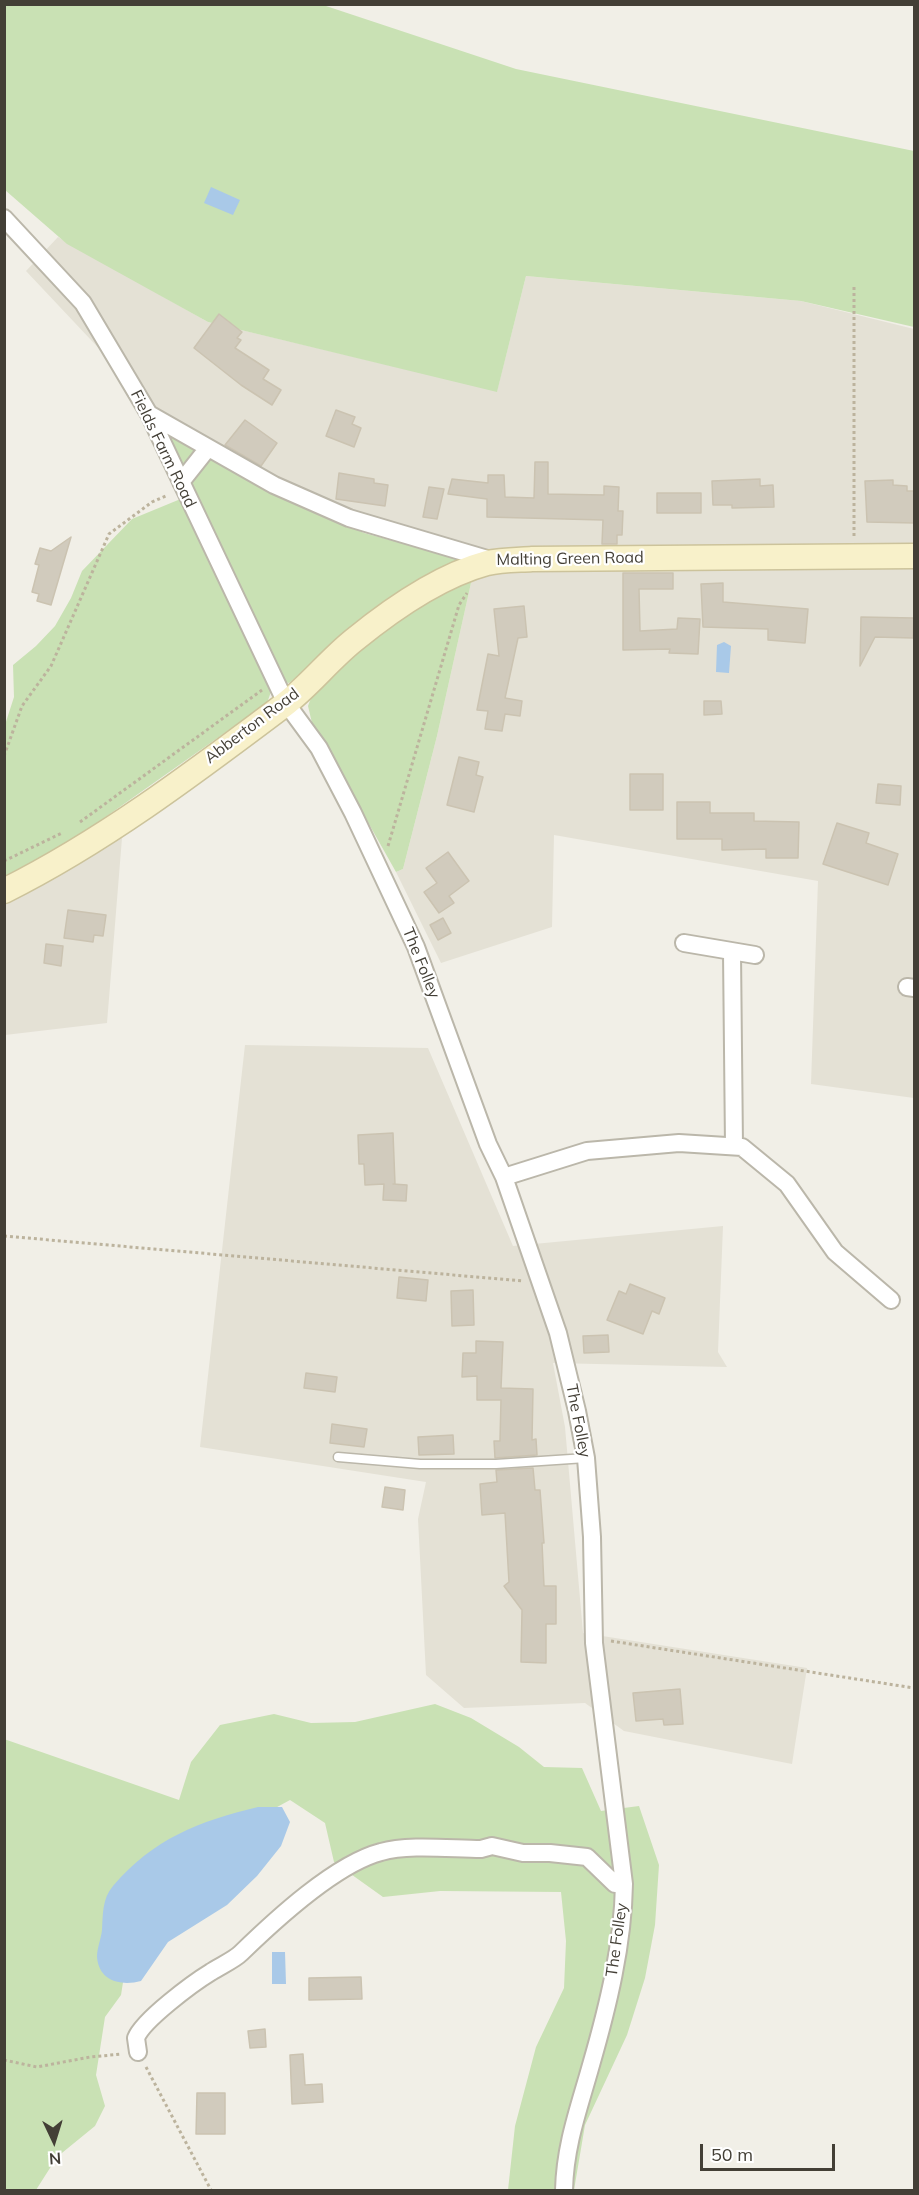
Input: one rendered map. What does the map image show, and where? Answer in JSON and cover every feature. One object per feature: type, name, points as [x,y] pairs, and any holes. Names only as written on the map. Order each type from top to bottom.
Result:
[{"type":"street","name":"Fields Farm Road","points":[[4,218],[83,303],[149,414],[286,703]]},
{"type":"street","name":"Malting Green Road","points":[[149,414],[274,485],[349,518],[492,562],[532,559],[915,556]]},
{"type":"street","points":[[182,485],[208,448]]},
{"type":"street","name":"Abberton Road","points":[[4,891],[54,866],[121,822],[286,703],[353,640],[428,588],[466,570],[492,562]]},
{"type":"street","name":"The Folley","points":[[286,703],[319,748],[353,813],[416,947],[542,1283],[561,1344],[586,1458],[592,1537],[594,1643],[624,1884],[623,1910],[607,2011],[574,2118],[567,2148],[564,2190]]},
{"type":"street","points":[[684,943],[732,953],[755,955]]},
{"type":"street","points":[[732,953],[734,1146]]},
{"type":"street","points":[[504,1177],[587,1151],[680,1143],[742,1147],[787,1184],[835,1251],[891,1300]]},
{"type":"street","points":[[138,2052],[136,2038],[148,2021],[203,1977],[241,1953],[253,1939],[287,1910],[353,1865],[382,1851],[481,1849],[492,1846],[523,1853],[587,1857],[615,1884],[624,1884]]},
{"type":"lane","points":[[338,1457],[420,1464],[496,1464],[586,1458]]},
{"type":"path","points":[[854,285],[854,556]]},
{"type":"path","points":[[4,756],[22,706],[51,666],[109,534],[152,502],[182,485]]},
{"type":"path","points":[[387,850],[459,604],[492,562]]},
{"type":"path","points":[[78,823],[276,681]]},
{"type":"path","points":[[4,861],[69,830]]},
{"type":"path","points":[[4,1236],[542,1283]]},
{"type":"path","points":[[594,1643],[612,1641],[915,1688]]},
{"type":"path","points":[[4,2060],[37,2067],[90,2056],[138,2052],[211,2190]]},
{"type":"shaded area","points":[[58,237],[208,322],[497,391],[526,276],[801,301],[914,329],[914,1098],[811,1084],[818,881],[554,835],[552,927],[441,963],[396,872],[403,869],[437,736],[473,574],[453,557],[364,533],[270,490],[161,430],[107,357],[26,271]]},
{"type":"shaded area","points":[[107,817],[122,838],[107,1023],[5,1035],[5,884],[29,871]]},
{"type":"shaded area","points":[[245,1045],[428,1048],[513,1246],[723,1226],[718,1352],[727,1367],[553,1363],[565,1427],[583,1633],[807,1668],[792,1764],[624,1731],[585,1703],[464,1708],[426,1675],[418,1519],[426,1482],[200,1447]]},
{"type":"green space","points":[[5,5],[323,5],[516,69],[914,151],[914,327],[801,301],[526,276],[497,392],[208,322],[67,244],[5,190]]},
{"type":"green space","points":[[161,430],[270,490],[364,533],[453,557],[458,562],[343,640],[289,683],[284,682]]},
{"type":"green space","points":[[183,498],[272,689],[267,703],[29,871],[5,884],[4,728],[14,697],[13,665],[55,626],[71,598],[82,571],[132,519]]},
{"type":"green space","points":[[473,574],[437,736],[403,869],[396,872],[312,723],[308,706],[314,690],[359,649],[423,598]]},
{"type":"green space","points":[[435,1704],[471,1718],[519,1747],[544,1767],[582,1768],[601,1811],[639,1806],[659,1865],[655,1925],[645,1978],[627,2035],[585,2125],[574,2190],[508,2190],[515,2126],[536,2047],[564,1988],[566,1941],[561,1892],[440,1891],[383,1897],[334,1862],[325,1823],[290,1800],[211,1843],[127,1957],[121,1995],[105,2017],[96,2075],[105,2106],[95,2126],[57,2157],[36,2190],[5,2190],[4,1739],[179,1800],[191,1762],[220,1725],[274,1714],[311,1723],[355,1722]]},
{"type":"water","points":[[211,187],[240,200],[233,215],[204,203]]},
{"type":"water","points":[[724,642],[731,646],[729,673],[716,672],[717,645]]},
{"type":"water","points":[[258,1807],[282,1807],[290,1822],[281,1846],[257,1876],[227,1905],[168,1942],[141,1981],[126,1983],[107,1977],[102,1972],[97,1954],[105,1901],[113,1886],[144,1856],[178,1834],[236,1812]]},
{"type":"water","points":[[272,1952],[285,1952],[286,1984],[272,1984]]},
{"type":"building","points":[[219,314],[242,332],[237,338],[241,340],[235,348],[269,370],[263,379],[281,390],[272,405],[241,385],[194,348]]},
{"type":"building","points":[[336,410],[355,417],[352,424],[361,428],[354,447],[326,436]]},
{"type":"building","points":[[245,420],[277,443],[261,466],[225,445]]},
{"type":"building","points":[[535,462],[548,462],[548,494],[604,495],[604,486],[619,487],[618,511],[623,511],[622,535],[617,535],[617,544],[602,544],[603,520],[487,517],[487,499],[448,494],[452,479],[488,483],[488,475],[504,475],[505,497],[534,498]]},
{"type":"building","points":[[339,473],[374,479],[374,483],[388,485],[385,506],[336,499]]},
{"type":"building","points":[[760,479],[760,486],[773,485],[774,507],[732,508],[732,505],[713,505],[712,481]]},
{"type":"building","points":[[893,480],[893,485],[907,486],[907,491],[915,491],[915,523],[867,522],[865,481]]},
{"type":"building","points":[[429,487],[444,489],[437,519],[423,517]]},
{"type":"building","points":[[657,493],[701,493],[701,513],[657,513]]},
{"type":"building","points":[[71,537],[51,605],[37,601],[39,594],[32,592],[39,565],[35,564],[40,548],[51,551]]},
{"type":"building","points":[[623,573],[673,573],[673,589],[639,589],[640,631],[677,629],[678,618],[700,619],[698,654],[669,653],[670,649],[623,650]]},
{"type":"building","points":[[723,583],[723,602],[808,609],[805,643],[768,640],[768,629],[703,627],[701,584]]},
{"type":"building","points":[[524,606],[527,637],[518,638],[505,698],[522,701],[520,716],[505,714],[502,731],[485,729],[488,711],[477,710],[488,654],[499,656],[494,609]]},
{"type":"building","points":[[861,617],[914,618],[913,638],[875,637],[860,666]]},
{"type":"building","points":[[704,701],[721,701],[722,714],[704,715]]},
{"type":"building","points":[[459,757],[479,762],[476,775],[483,777],[474,812],[447,805]]},
{"type":"building","points":[[630,774],[663,774],[663,810],[630,810]]},
{"type":"building","points":[[878,784],[901,786],[900,805],[876,803]]},
{"type":"building","points":[[677,802],[710,802],[710,813],[754,813],[754,821],[799,822],[798,858],[766,858],[766,849],[722,850],[722,839],[677,839]]},
{"type":"building","points":[[837,823],[869,833],[866,843],[898,854],[888,885],[823,864]]},
{"type":"building","points":[[448,852],[469,881],[449,896],[454,903],[439,913],[424,892],[437,883],[426,868]]},
{"type":"building","points":[[68,910],[106,915],[103,936],[94,935],[93,942],[64,938]]},
{"type":"building","points":[[443,918],[451,933],[438,940],[430,925]]},
{"type":"building","points":[[46,944],[63,946],[61,966],[44,963]]},
{"type":"building","points":[[393,1133],[395,1184],[393,1184],[407,1185],[406,1201],[383,1200],[384,1184],[365,1185],[364,1164],[359,1164],[358,1135]]},
{"type":"building","points":[[399,1277],[428,1280],[426,1301],[397,1298]]},
{"type":"building","points":[[630,1284],[665,1298],[659,1314],[652,1311],[643,1334],[607,1320],[619,1291],[626,1294]]},
{"type":"building","points":[[473,1290],[474,1325],[452,1326],[451,1291]]},
{"type":"building","points":[[608,1335],[609,1352],[584,1353],[583,1336]]},
{"type":"building","points":[[476,1341],[503,1342],[501,1388],[533,1389],[532,1440],[536,1439],[537,1455],[495,1458],[494,1441],[500,1441],[501,1400],[477,1400],[477,1376],[462,1377],[463,1353],[476,1353]]},
{"type":"building","points":[[306,1373],[337,1377],[335,1392],[304,1388]]},
{"type":"building","points":[[332,1424],[367,1429],[364,1447],[330,1443]]},
{"type":"building","points":[[453,1435],[454,1454],[419,1455],[418,1437]]},
{"type":"building","points":[[533,1468],[535,1490],[540,1490],[544,1586],[556,1586],[556,1624],[546,1624],[546,1663],[521,1662],[522,1610],[504,1586],[509,1582],[505,1513],[482,1515],[480,1484],[497,1482],[496,1470]]},
{"type":"building","points":[[385,1487],[405,1490],[403,1510],[382,1507]]},
{"type":"building","points":[[680,1689],[683,1724],[664,1725],[663,1719],[636,1721],[633,1693]]},
{"type":"building","points":[[361,1977],[362,1999],[309,2000],[309,1978]]},
{"type":"building","points":[[265,2029],[266,2047],[250,2048],[248,2031]]},
{"type":"building","points":[[303,2054],[305,2085],[322,2084],[323,2102],[292,2104],[290,2055]]},
{"type":"building","points":[[197,2093],[225,2093],[225,2134],[196,2134]]}]
